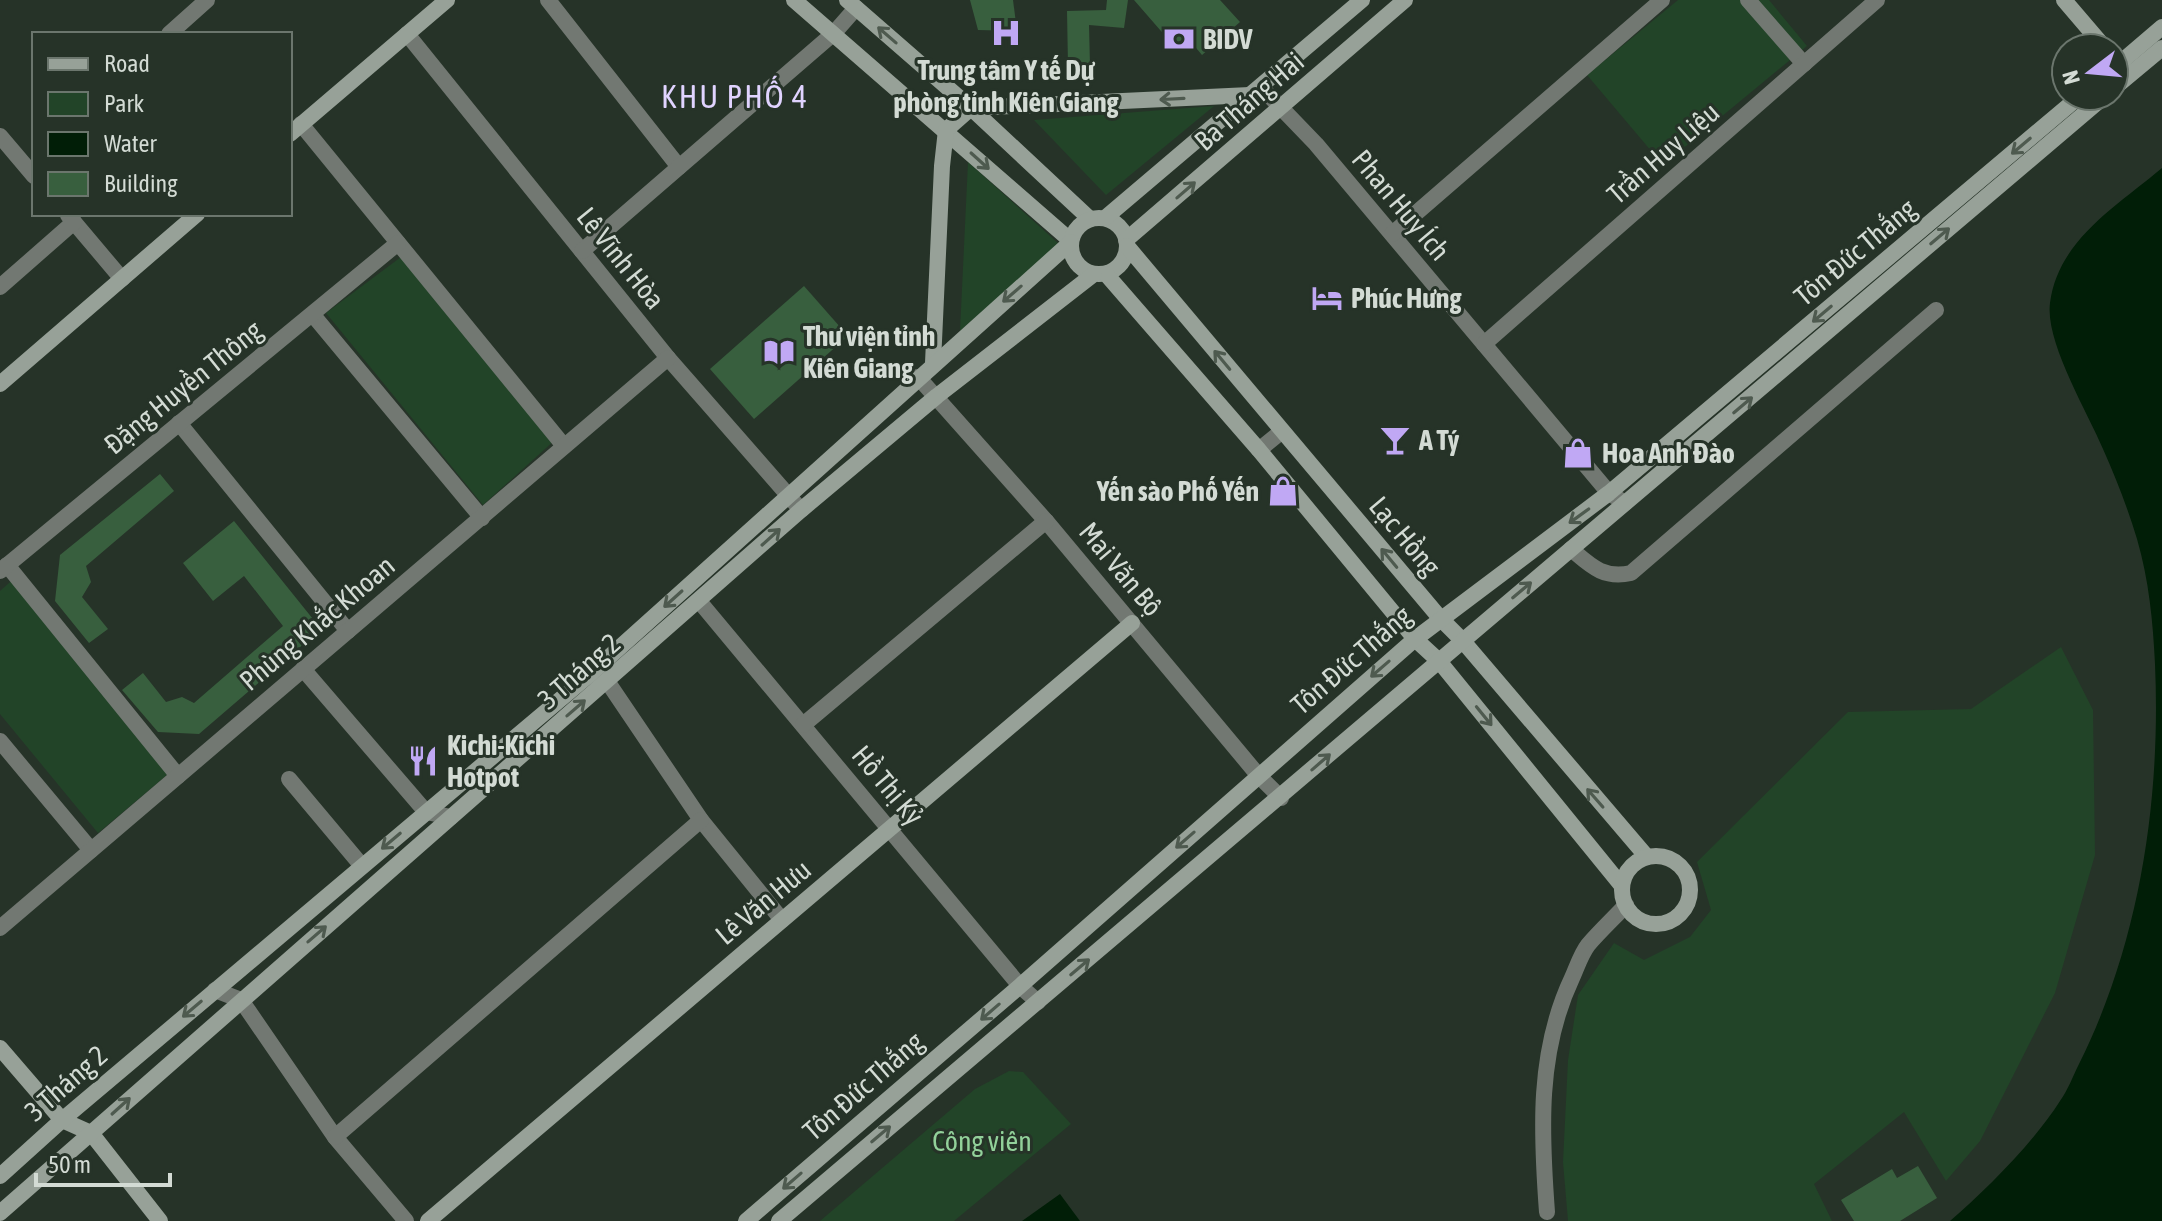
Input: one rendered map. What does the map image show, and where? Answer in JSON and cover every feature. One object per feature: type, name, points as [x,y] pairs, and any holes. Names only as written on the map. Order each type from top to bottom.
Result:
[{"type":"street","points":[[171,32],[207,0]]},
{"type":"street","points":[[447,0],[296,129],[398,243],[564,446]]},
{"type":"street","points":[[548,0],[679,167]]},
{"type":"street","points":[[794,0],[1071,242]]},
{"type":"street","name":"Ba Tháng Hai","points":[[1097,219],[1362,0]]},
{"type":"street","name":"Ba Tháng Hai","points":[[1127,243],[1405,0]]},
{"type":"street","points":[[1392,234],[1662,0]]},
{"type":"street","points":[[1748,0],[1804,64]]},
{"type":"street","name":"Trần Huy Liệu","points":[[1484,344],[1877,0]]},
{"type":"street","points":[[2064,0],[2091,32]]},
{"type":"street","points":[[582,251],[834,33],[852,4],[1097,219],[1119,226],[1127,243],[1123,260],[1100,274],[1084,270],[1071,253],[1071,242],[1077,227],[1097,219]]},
{"type":"street","points":[[2130,56],[2162,27]]},
{"type":"street","name":"Lê Vĩnh Hòa","points":[[407,34],[668,358],[801,510]]},
{"type":"street","points":[[2130,61],[2162,48]]},
{"type":"street","points":[[933,363],[946,130],[971,108],[1255,91]]},
{"type":"street","name":"Phan Huy Ích","points":[[1255,91],[1282,107],[1609,493],[1625,503]]},
{"type":"street","name":"Tôn Đức Thắng","points":[[746,1221],[1020,986],[1415,639],[1609,493],[2061,112]]},
{"type":"street","name":"Tôn Đức Thắng","points":[[779,1221],[2086,112]]},
{"type":"street","points":[[0,136],[31,165]]},
{"type":"street","points":[[0,384],[195,216]]},
{"type":"street","points":[[0,287],[70,218],[122,279]]},
{"type":"street","name":"3 Tháng 2","points":[[0,1176],[62,1120],[588,676],[1071,242]]},
{"type":"street","name":"Đặng Huyền Thông","points":[[4,568],[398,243]]},
{"type":"street","name":"Lạc Hồng","points":[[1127,243],[1440,618],[1647,857]]},
{"type":"street","name":"Lạc Hồng","points":[[1100,274],[1259,450],[1415,639],[1439,661],[1622,886]]},
{"type":"street","name":"3 Tháng 2","points":[[0,1213],[801,510],[937,396],[1100,274]]},
{"type":"street","points":[[1571,549],[1599,572],[1615,577],[1631,573],[1936,310]]},
{"type":"street","points":[[313,315],[482,518]]},
{"type":"street","name":"Phùng Khắc Khoan","points":[[0,928],[668,358]]},
{"type":"street","name":"Mai Văn Bộ","points":[[918,377],[1046,521],[1258,775],[1281,798]]},
{"type":"street","points":[[179,423],[348,631]]},
{"type":"street","points":[[1259,450],[1282,431]]},
{"type":"street","points":[[803,725],[1046,521]]},
{"type":"street","points":[[4,568],[178,776]]},
{"type":"street","name":"Hồ Thị Kỷ","points":[[699,601],[1020,986],[1038,1002]]},
{"type":"street","name":"Lê Văn Hưu","points":[[428,1221],[1132,623]]},
{"type":"street","points":[[303,669],[426,812],[451,817]]},
{"type":"street","points":[[588,676],[607,681],[701,820],[782,920]]},
{"type":"street","points":[[0,741],[91,850]]},
{"type":"street","points":[[289,779],[362,866]]},
{"type":"street","points":[[335,1137],[701,820]]},
{"type":"street","points":[[1659,855],[1670,858],[1684,870],[1690,892],[1688,904],[1671,921],[1654,924],[1642,921],[1626,905],[1622,886],[1625,875],[1632,865],[1647,857],[1659,855]]},
{"type":"street","points":[[1547,1212],[1542,1149],[1543,1097],[1551,1034],[1586,947],[1626,905]]},
{"type":"street","points":[[215,990],[241,1000],[335,1137],[406,1221]]},
{"type":"street","points":[[0,1048],[62,1120],[91,1133],[160,1221]]},
{"type":"green space","points":[[1678,0],[1769,0],[1807,46],[1663,165],[1587,75]]},
{"type":"green space","points":[[1214,106],[1106,195],[1034,120]]},
{"type":"green space","points":[[968,162],[1059,244],[960,331]]},
{"type":"green space","points":[[405,254],[556,439],[483,505],[326,313]]},
{"type":"green space","points":[[17,576],[173,770],[98,833],[0,714],[0,591]]},
{"type":"green space","points":[[2061,647],[2093,710],[2095,855],[2055,993],[1980,1141],[1946,1181],[1904,1112],[1814,1184],[1832,1221],[1568,1221],[1563,1162],[1568,1060],[1578,995],[1614,943],[1644,960],[1690,937],[1711,910],[1697,862],[1848,712],[1971,709]]},
{"type":"green space","name":"Công viên","points":[[1009,1071],[1023,1072],[1071,1124],[954,1221],[820,1221],[975,1089]]},
{"type":"water","points":[[2162,168],[2162,1221],[1950,1221],[2023,1149],[2066,1092],[2100,1017],[2117,969],[2142,869],[2150,818],[2156,715],[2152,617],[2147,585],[2137,539],[2122,494],[2060,356],[2050,319],[2050,303],[2055,281],[2077,243],[2109,211]]},
{"type":"water","points":[[1060,1194],[1080,1221],[1022,1221]]},
{"type":"building","points":[[970,0],[1013,0],[1017,31],[978,30]]},
{"type":"building","points":[[1107,0],[1128,0],[1124,28],[1089,25],[1090,66],[1068,66],[1067,11],[1106,10]]},
{"type":"building","points":[[1134,0],[1220,0],[1240,22],[1202,55],[1186,36],[1174,46]]},
{"type":"building","name":"Thư viện tỉnh Kiên Giang","points":[[804,286],[848,336],[754,419],[710,369]]},
{"type":"building","points":[[160,474],[174,491],[86,566],[91,582],[82,597],[108,629],[89,643],[55,601],[60,555]]},
{"type":"building","points":[[234,521],[321,629],[199,734],[158,732],[122,690],[143,673],[166,702],[182,697],[194,703],[283,626],[244,576],[213,601],[183,563]]},
{"type":"building","points":[[1918,1166],[1937,1198],[1900,1221],[1854,1221],[1841,1200],[1892,1169],[1897,1178]]},
{"type":"place","name":"Trung tâm Y tế Dự phòng tỉnh Kiên Giang","points":[[1006,33]]},
{"type":"place","name":"BIDV","points":[[1179,39]]},
{"type":"place","name":"Phúc Hưng","points":[[1327,298]]},
{"type":"place","name":"Thư viện tỉnh Kiên Giang","points":[[779,352]]},
{"type":"place","name":"A Tý","points":[[1395,440]]},
{"type":"place","name":"Hoa Anh Đào","points":[[1578,453]]},
{"type":"place","name":"Yến sào Phố Yến","points":[[1283,491]]},
{"type":"place","name":"Kichi-Kichi Hotpot","points":[[423,761]]},
{"type":"district","name":"KHU PHỐ 4","points":[[735,97]]}]
